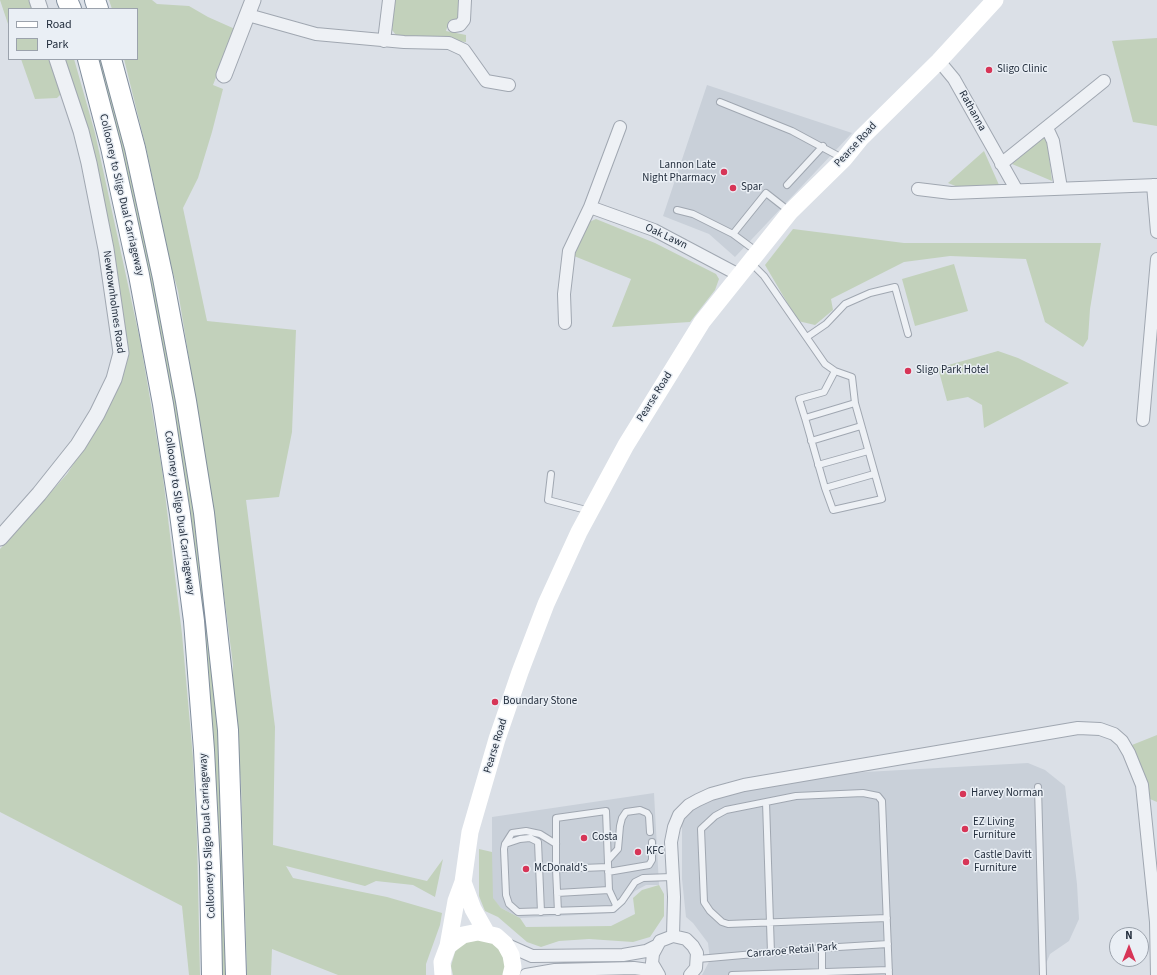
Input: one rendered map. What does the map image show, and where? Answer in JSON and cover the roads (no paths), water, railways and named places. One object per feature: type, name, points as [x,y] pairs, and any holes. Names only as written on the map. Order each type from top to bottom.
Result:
[{"type":"highway","name":"Collooney to Sligo Dual Carriageway","points":[[88,60],[111,147],[139,275],[163,404],[180,514],[194,621],[204,750],[210,866],[212,975]]},
{"type":"highway","name":"Collooney to Sligo Dual Carriageway","points":[[111,60],[134,148],[163,278],[186,401],[204,513],[228,730],[236,975]]},
{"type":"main road","name":"Pearse Road","points":[[443,975],[442,962],[448,946],[456,901],[463,882],[472,826],[497,739],[520,672],[546,604],[590,511],[626,445],[686,347],[739,275],[790,212],[844,159],[861,138],[939,61],[995,0]]},
{"type":"main road","name":"Pearse Road","points":[[463,882],[473,909],[486,932]]},
{"type":"main road","points":[[448,946],[462,935],[470,932],[486,932],[496,936],[505,944],[511,955],[513,967],[511,975]]},
{"type":"street","points":[[224,75],[253,0]]},
{"type":"street","points":[[384,41],[389,0]]},
{"type":"street","points":[[454,26],[460,25],[464,20],[466,0]]},
{"type":"street","points":[[248,14],[316,34],[384,41],[449,43],[464,50],[486,81],[509,85]]},
{"type":"street","name":"Newtownholmes Road","points":[[0,538],[39,494],[78,445],[97,414],[114,379],[121,353],[106,249],[89,163],[81,131],[57,60]]},
{"type":"street","name":"Rathanna","points":[[939,61],[954,80],[1016,189]]},
{"type":"street","points":[[1001,164],[1104,81]]},
{"type":"street","points":[[564,323],[564,294],[569,251],[590,207],[620,127]]},
{"type":"street","points":[[1047,128],[1053,141],[1061,188]]},
{"type":"street","points":[[918,190],[951,193],[1016,189],[1155,185],[1157,232]]},
{"type":"street","name":"Oak Lawn","points":[[590,207],[654,230],[739,275]]},
{"type":"street","points":[[1143,420],[1152,359],[1157,259]]},
{"type":"street","points":[[673,936],[674,897],[671,842],[674,827],[680,815],[689,805],[710,794],[744,785],[1078,728],[1100,729],[1114,734],[1122,741],[1130,753],[1142,785],[1156,922],[1157,975]]},
{"type":"street","points":[[1145,813],[1157,810]]},
{"type":"street","points":[[657,973],[652,963],[652,954],[660,941],[673,936],[686,939],[693,946],[698,959],[696,968],[690,975]]},
{"type":"street","points":[[505,944],[532,956],[623,955],[646,951],[656,946]]},
{"type":"street","points":[[526,975],[555,970],[634,968],[657,973]]},
{"type":"lane","points":[[720,102],[792,131],[823,146],[844,159]]},
{"type":"lane","points":[[787,185],[823,146]]},
{"type":"lane","points":[[733,234],[766,193],[790,212]]},
{"type":"lane","points":[[677,210],[693,214],[733,234],[754,257],[764,276],[826,364],[835,371],[852,377],[855,403],[882,499],[833,510],[825,488],[799,399],[824,392],[835,371]]},
{"type":"lane","points":[[807,337],[826,324],[845,304],[870,293],[895,287],[908,334]]},
{"type":"lane","points":[[805,418],[855,403]]},
{"type":"lane","points":[[811,441],[862,426]]},
{"type":"lane","points":[[818,465],[868,451]]},
{"type":"lane","points":[[551,474],[548,500],[590,511]]},
{"type":"lane","points":[[825,488],[874,474]]},
{"type":"lane","points":[[1038,787],[1043,975]]},
{"type":"lane","points":[[732,975],[889,973],[888,944],[887,918],[882,801],[878,796],[863,793],[809,795],[726,810],[715,816],[701,829],[704,902],[710,911],[722,922],[728,924],[887,918]]},
{"type":"lane","points":[[766,802],[771,953]]},
{"type":"lane","points":[[608,866],[618,849],[620,826],[622,818],[626,812],[640,810],[647,813],[649,816],[650,832]]},
{"type":"lane","points":[[558,912],[556,818],[606,811],[609,890],[616,906]]},
{"type":"lane","points":[[556,844],[540,834],[526,831],[512,833],[504,849],[506,896],[509,904],[518,912],[558,912],[613,909],[622,901],[635,882],[643,878],[672,877]]},
{"type":"lane","points":[[506,844],[520,839],[530,838],[538,842],[541,912]]},
{"type":"lane","points":[[556,869],[649,865],[652,860],[652,842]]},
{"type":"lane","points":[[558,893],[609,890]]},
{"type":"lane","name":"Carraroe Retail Park","points":[[698,959],[822,948],[888,944]]},
{"type":"lane","points":[[822,948],[822,973]]},
{"type":"place","name":"Sligo Clinic","points":[[989,70]]},
{"type":"place","name":"Lannon Late Night Pharmacy","points":[[724,172]]},
{"type":"place","name":"Spar","points":[[733,188]]},
{"type":"place","name":"Sligo Park Hotel","points":[[908,371]]},
{"type":"place","name":"Boundary Stone","points":[[495,702]]},
{"type":"place","name":"Harvey Norman","points":[[963,794]]},
{"type":"place","name":"EZ Living Furniture","points":[[965,829]]},
{"type":"place","name":"Costa","points":[[584,838]]},
{"type":"place","name":"KFC","points":[[638,852]]},
{"type":"place","name":"Castle Davitt Furniture","points":[[966,862]]},
{"type":"place","name":"McDonald's","points":[[526,869]]}]
